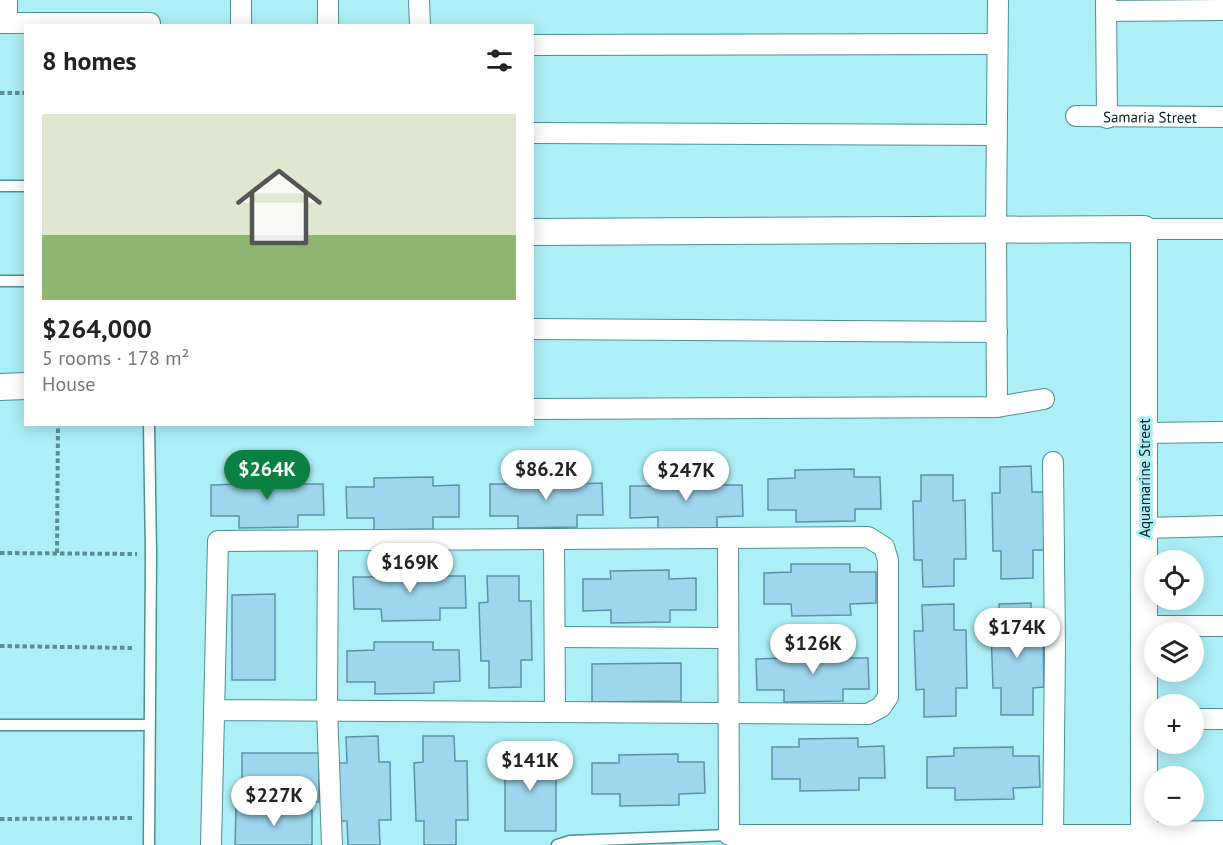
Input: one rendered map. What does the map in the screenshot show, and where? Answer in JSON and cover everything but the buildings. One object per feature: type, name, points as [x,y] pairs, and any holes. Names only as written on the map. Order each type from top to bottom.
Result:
[{"type":"street","points":[[7,0],[3,23],[150,23]]},
{"type":"street","points":[[241,0],[241,24]]},
{"type":"street","points":[[328,0],[328,24]]},
{"type":"street","points":[[419,0],[420,24]]},
{"type":"street","points":[[997,408],[998,0]]},
{"type":"street","points":[[1107,118],[1106,5],[1223,10]]},
{"type":"street","points":[[534,45],[997,44]]},
{"type":"street","name":"Samaria Street","points":[[1076,116],[1223,117]]},
{"type":"street","points":[[534,133],[996,135]]},
{"type":"street","name":"Aquamarine Street","points":[[1144,229],[1144,622]]},
{"type":"street","points":[[534,232],[1223,229]]},
{"type":"street","points":[[534,329],[997,332]]},
{"type":"street","points":[[0,387],[24,386]]},
{"type":"street","points":[[534,409],[997,408],[1044,399]]},
{"type":"street","points":[[1144,433],[1223,432]]},
{"type":"street","points":[[1053,462],[1055,648],[1053,835]]},
{"type":"street","points":[[1144,528],[1223,526]]},
{"type":"street","points":[[211,845],[214,710],[218,541],[868,537],[884,547],[888,560],[888,697],[881,707],[868,714],[728,711],[214,710]]},
{"type":"street","points":[[728,538],[729,835],[1223,834]]},
{"type":"street","points":[[554,539],[555,712]]},
{"type":"street","points":[[328,541],[327,709],[332,845]]},
{"type":"street","points":[[1204,626],[1223,626]]},
{"type":"street","points":[[555,637],[728,638]]},
{"type":"street","points":[[1204,719],[1223,719]]},
{"type":"street","name":"Aquamarine Street","points":[[1144,835],[1148,754]]},
{"type":"lane","points":[[0,186],[24,186]]},
{"type":"lane","points":[[0,281],[24,280]]},
{"type":"lane","points":[[149,426],[151,554],[149,845]]},
{"type":"lane","points":[[0,725],[149,725]]},
{"type":"lane","points":[[557,845],[570,841],[729,835]]},
{"type":"path","points":[[0,93],[24,93]]},
{"type":"path","points":[[57,553],[58,426]]},
{"type":"path","points":[[0,553],[151,554]]},
{"type":"path","points":[[0,646],[150,648]]},
{"type":"path","points":[[0,819],[149,818]]}]
